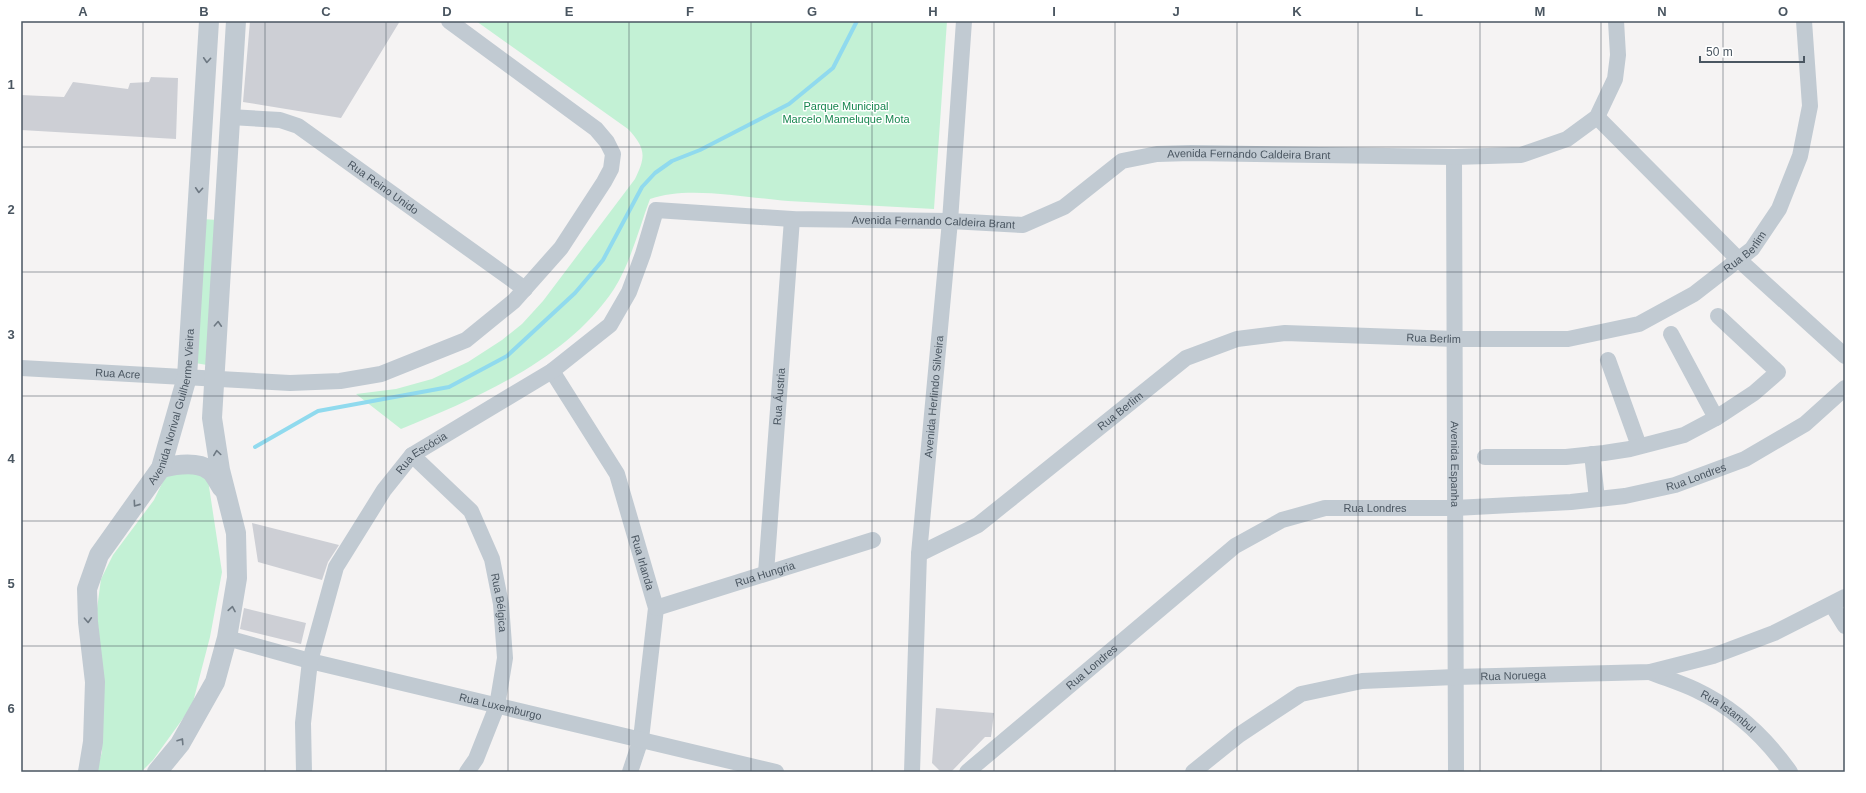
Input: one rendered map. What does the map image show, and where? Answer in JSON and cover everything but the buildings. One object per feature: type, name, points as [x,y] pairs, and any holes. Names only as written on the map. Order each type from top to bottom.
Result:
[{"type":"street","name":"Avenida Norival Guilherme Vieira","points":[[88,772],[93,742],[95,682],[88,622],[87,589],[99,554],[161,468],[187,377],[209,21]]},
{"type":"street","points":[[157,772],[180,744],[216,682],[227,638],[237,578],[236,533],[220,470],[212,418],[236,21]]},
{"type":"street","name":"Rua Acre","points":[[21,368],[187,377],[214,380],[290,383],[340,381],[381,374],[466,340],[514,301],[561,248],[604,182],[611,168],[613,154],[607,142],[596,129],[449,21]]},
{"type":"street","name":"Avenida Herlindo Silveira","points":[[912,772],[919,554],[950,221],[964,21]]},
{"type":"street","points":[[1616,21],[1618,55],[1615,79],[1597,117],[1739,260],[1845,356]]},
{"type":"street","name":"Rua Berlim","points":[[919,554],[978,525],[1186,358],[1237,339],[1285,332],[1455,339],[1568,339],[1639,324],[1694,294],[1752,249],[1779,209],[1800,156],[1810,106],[1804,21]]},
{"type":"street","name":"Rua Reino Unido","points":[[230,117],[280,120],[298,126],[525,289]]},
{"type":"street","name":"Avenida Fernando Caldeira Brant","points":[[656,210],[792,219],[950,221],[1023,225],[1064,207],[1122,161],[1157,154],[1191,153],[1454,157],[1521,155],[1567,139],[1597,117]]},
{"type":"street","name":"Avenida Espanha","points":[[1454,157],[1456,772]]},
{"type":"street","name":"Rua Escócia","points":[[304,772],[303,723],[310,661],[336,567],[384,490],[412,455],[552,371],[610,325],[629,292],[643,254],[656,210]]},
{"type":"street","name":"Rua Áustria","points":[[766,573],[792,219]]},
{"type":"street","points":[[1485,457],[1566,457],[1630,449],[1684,435],[1716,418],[1754,393],[1778,372],[1718,316]]},
{"type":"street","points":[[1671,334],[1716,418]]},
{"type":"street","points":[[1608,360],[1639,446]]},
{"type":"street","name":"Rua Irlanda","points":[[552,371],[617,474],[656,608],[641,739],[630,772]]},
{"type":"street","name":"Rua Londres","points":[[966,772],[1235,546],[1282,520],[1325,508],[1455,508],[1597,499],[1625,496],[1676,485],[1745,459],[1805,424],[1845,388]]},
{"type":"street","points":[[1592,454],[1597,499]]},
{"type":"street","name":"Rua Bélgica","points":[[412,455],[471,511],[492,559],[501,604],[505,658],[497,706],[476,759],[467,772]]},
{"type":"street","points":[[161,468],[177,464],[193,465],[208,469],[225,493]]},
{"type":"street","name":"Rua Hungria","points":[[656,608],[873,540]]},
{"type":"street","points":[[1839,601],[1845,626]]},
{"type":"street","name":"Rua Noruega","points":[[1193,772],[1239,735],[1301,694],[1362,681],[1455,676],[1650,672],[1720,653],[1774,633],[1839,601]]},
{"type":"street","name":"Rua Luxemburgo","points":[[227,638],[310,661],[641,739],[758,770],[776,772]]},
{"type":"street","name":"Rua Istambul","points":[[1650,672],[1696,690],[1739,716],[1775,750],[1790,772]]},
{"type":"green space","name":"Parque Municipal Marcelo Mameluque Mota","points":[[476,21],[947,21],[934,209],[788,201],[737,195],[699,193],[665,195],[650,199],[630,256],[620,279],[594,314],[572,336],[546,356],[489,390],[401,429],[356,394],[396,389],[432,379],[468,362],[502,340],[522,324],[543,301],[635,179],[641,165],[641,147],[628,129]]},
{"type":"green space","points":[[202,219],[218,220],[207,365],[195,363]]},
{"type":"green space","points":[[195,472],[208,480],[222,572],[210,637],[192,706],[153,760],[141,772],[96,772],[102,752],[102,690],[97,609],[101,579],[113,555],[154,500],[166,475]]},
{"type":"waterway","points":[[255,447],[318,411],[449,387],[507,356],[575,293],[603,260],[642,187],[655,173],[672,161],[700,150],[789,104],[833,68],[857,21]]}]
